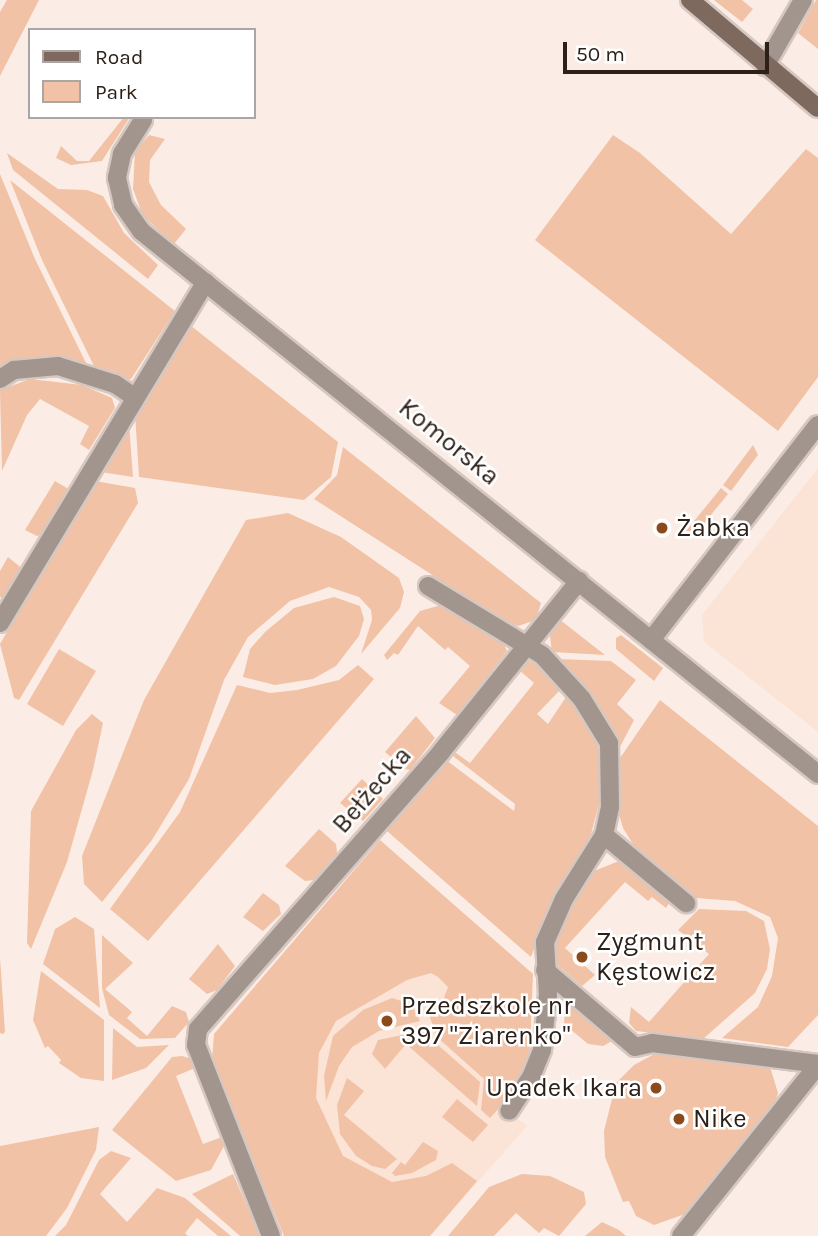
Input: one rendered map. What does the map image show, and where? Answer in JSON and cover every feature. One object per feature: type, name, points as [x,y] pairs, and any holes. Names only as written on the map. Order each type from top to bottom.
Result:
[{"type":"street","points":[[690,0],[818,108]]},
{"type":"street","points":[[765,66],[803,0]]},
{"type":"street","name":"Komorska","points":[[143,120],[122,154],[117,178],[123,205],[141,232],[818,774]]},
{"type":"street","points":[[0,623],[134,397],[206,282]]},
{"type":"street","points":[[0,379],[14,370],[58,366],[115,384],[134,397]]},
{"type":"street","points":[[652,639],[818,425]]},
{"type":"street","name":"Bełżecka","points":[[271,1236],[196,1045],[198,1029],[441,751],[579,581]]},
{"type":"street","points":[[428,586],[542,655],[582,699],[609,743],[610,807],[604,835],[554,916],[545,942],[548,994],[542,1050],[531,1077],[509,1111]]},
{"type":"street","points":[[604,835],[686,903]]},
{"type":"street","points":[[545,970],[635,1046],[652,1043],[818,1064]]},
{"type":"street","points":[[681,1236],[818,1064]]},
{"type":"shaded area","points":[[818,468],[818,732],[704,642],[702,615]]},
{"type":"shaded area","name":"Przedszkole nr 397 \"Ziarenko\"","points":[[390,873],[520,977],[499,1103],[527,1126],[430,1236],[223,1064]]},
{"type":"green space","points":[[7,0],[39,0],[0,76],[0,12]]},
{"type":"green space","points":[[714,0],[742,0],[753,9],[742,22]]},
{"type":"green space","points":[[818,0],[818,49],[798,33]]},
{"type":"green space","points":[[122,119],[129,119],[102,161],[71,165],[56,158],[61,146],[77,161],[89,161]]},
{"type":"green space","points":[[149,135],[165,139],[150,160],[149,182],[161,205],[186,229],[174,244],[143,216],[133,189],[135,152]]},
{"type":"green space","points":[[613,135],[640,153],[731,234],[806,149],[818,158],[818,377],[778,431],[535,240]]},
{"type":"green space","points":[[7,153],[58,189],[87,190],[103,196],[124,233],[158,265],[148,279],[13,170]]},
{"type":"green space","points":[[0,174],[35,259],[89,369],[0,372]]},
{"type":"green space","points":[[10,180],[175,311],[131,379],[120,380],[95,368],[42,260]]},
{"type":"green space","points":[[190,325],[338,442],[331,477],[304,500],[139,477],[135,413]]},
{"type":"green space","points":[[30,379],[82,385],[112,398],[115,408],[89,450],[80,444],[89,426],[40,399],[27,415],[2,471],[0,390]]},
{"type":"green space","points":[[129,423],[133,477],[101,472]]},
{"type":"green space","points":[[753,445],[758,455],[731,491],[723,485]]},
{"type":"green space","points":[[343,447],[541,603],[536,620],[518,626],[507,623],[314,499],[337,475]]},
{"type":"green space","points":[[55,481],[67,488],[68,494],[45,533],[37,536],[25,530]]},
{"type":"green space","points":[[95,481],[135,488],[138,503],[19,700],[14,698],[0,644]]},
{"type":"green space","points":[[721,488],[728,494],[697,532],[686,531]]},
{"type":"green space","points":[[288,513],[341,537],[399,578],[404,592],[400,608],[361,654],[372,620],[371,610],[359,597],[329,587],[290,601],[248,637],[224,680],[189,779],[152,840],[102,902],[84,884],[82,856],[144,700],[246,520]]},
{"type":"green space","points":[[8,557],[24,570],[5,599],[0,597],[0,571]]},
{"type":"green space","points":[[334,597],[360,606],[364,619],[359,636],[336,666],[313,679],[275,685],[243,677],[250,649],[265,632],[294,608]]},
{"type":"green space","points":[[441,605],[503,642],[507,651],[457,715],[439,703],[470,666],[448,647],[445,650],[418,626],[398,655],[394,653],[387,660],[384,655],[420,611]]},
{"type":"green space","points":[[559,619],[605,655],[552,652],[549,629]]},
{"type":"green space","points":[[621,635],[663,668],[654,681],[616,649],[616,638]]},
{"type":"green space","points":[[59,649],[96,671],[63,726],[27,704]]},
{"type":"green space","points":[[558,659],[611,661],[636,680],[617,704],[634,720],[619,749],[594,697]]},
{"type":"green space","points":[[526,660],[545,668],[562,688],[537,714],[548,724],[568,694],[587,720],[597,740],[603,789],[591,834],[550,907],[531,957],[387,831],[387,825],[446,760],[514,811],[515,804],[449,753],[452,750],[470,763],[534,683],[519,670]]},
{"type":"green space","points":[[358,665],[374,679],[148,941],[110,909],[180,812],[237,685],[270,693],[297,690],[339,680]]},
{"type":"green space","points":[[660,700],[818,826],[818,1015],[788,1047],[722,1038],[758,1007],[772,976],[778,938],[770,917],[735,901],[696,898],[639,854],[623,828],[618,811],[620,758]]},
{"type":"green space","points":[[92,714],[103,723],[93,770],[67,862],[31,949],[27,943],[31,811],[76,730]]},
{"type":"green space","points":[[416,716],[435,738],[410,770],[405,769],[385,752]]},
{"type":"green space","points":[[362,779],[383,799],[363,821],[340,803]]},
{"type":"green space","points":[[319,829],[336,844],[337,853],[314,880],[305,881],[285,866]]},
{"type":"green space","name":"Przedszkole nr 397 \"Ziarenko\"","points":[[380,840],[533,974],[530,1049],[513,1093],[490,1118],[481,1110],[484,1079],[437,1037],[428,1012],[439,1011],[448,987],[438,977],[431,973],[407,980],[336,1021],[319,1053],[316,1098],[343,1156],[392,1182],[426,1176],[452,1163],[477,1181],[430,1236],[284,1236],[212,1060],[214,1034]]},
{"type":"green space","points":[[619,861],[669,903],[666,908],[652,897],[648,901],[625,882],[565,948],[595,975],[582,986],[554,962],[554,938],[594,871]]},
{"type":"green space","points":[[263,893],[279,905],[281,914],[263,931],[243,917]]},
{"type":"green space","points":[[699,909],[746,911],[764,921],[770,949],[767,969],[755,993],[703,1039],[636,1031],[629,1023],[631,1007],[649,1022],[709,954],[678,930]]},
{"type":"green space","points":[[75,917],[94,929],[100,1008],[43,964],[55,929]]},
{"type":"green space","points":[[102,935],[133,963],[105,989],[132,1012],[127,1018],[147,1036],[172,1006],[186,1012],[189,1022],[175,1038],[140,1039],[109,1015],[102,988]]},
{"type":"green space","points":[[218,944],[235,966],[217,990],[207,994],[189,979]]},
{"type":"green space","points":[[0,957],[5,1032],[3,1034],[0,1033]]},
{"type":"green space","points":[[41,971],[104,1020],[104,1081],[81,1078],[59,1063],[61,1060],[48,1046],[45,1048],[33,1020]]},
{"type":"green space","points":[[566,997],[612,1041],[603,1046],[588,1044],[564,1024]]},
{"type":"green space","points":[[392,998],[411,1004],[420,1021],[379,1031],[352,1047],[339,1066],[326,1101],[324,1076],[333,1036],[363,1010]]},
{"type":"green space","points":[[113,1028],[137,1047],[169,1045],[146,1068],[112,1080]]},
{"type":"green space","points":[[422,1031],[480,1082],[477,1106],[406,1044],[385,1069],[372,1054],[378,1040]]},
{"type":"green space","points":[[658,1052],[764,1065],[771,1070],[778,1093],[774,1106],[688,1213],[654,1225],[636,1216],[629,1201],[623,1202],[605,1157],[604,1131],[616,1083],[634,1065]]},
{"type":"green space","points":[[172,1057],[192,1059],[195,1068],[176,1076],[203,1144],[222,1137],[224,1146],[211,1170],[176,1181],[112,1130]]},
{"type":"green space","points":[[347,1078],[364,1091],[344,1115],[397,1159],[385,1169],[372,1166],[356,1156],[340,1134],[337,1105]]},
{"type":"green space","points":[[457,1099],[488,1125],[473,1142],[442,1117]]},
{"type":"green space","points":[[99,1127],[96,1150],[67,1208],[46,1236],[0,1236],[0,1146]]},
{"type":"green space","points":[[423,1142],[438,1151],[436,1160],[412,1173],[395,1176],[392,1173],[401,1162],[405,1165]]},
{"type":"green space","points":[[111,1151],[131,1158],[100,1194],[127,1222],[157,1188],[185,1198],[231,1236],[218,1236],[197,1218],[185,1233],[188,1236],[55,1236],[66,1225],[99,1160]]},
{"type":"green space","points":[[233,1174],[260,1236],[240,1236],[192,1194]]},
{"type":"green space","points":[[522,1174],[550,1176],[584,1192],[586,1204],[559,1236],[544,1228],[539,1233],[516,1213],[494,1236],[448,1236],[489,1187]]},
{"type":"green space","points":[[602,1222],[619,1230],[626,1236],[585,1236]]},
{"type":"place","name":"Żabka","points":[[662,528]]},
{"type":"place","name":"Zygmunt Kęstowicz","points":[[582,957]]},
{"type":"place","name":"Przedszkole nr 397 \"Ziarenko\"","points":[[387,1021]]},
{"type":"place","name":"Upadek Ikara","points":[[656,1088]]},
{"type":"place","name":"Nike","points":[[679,1119]]}]
